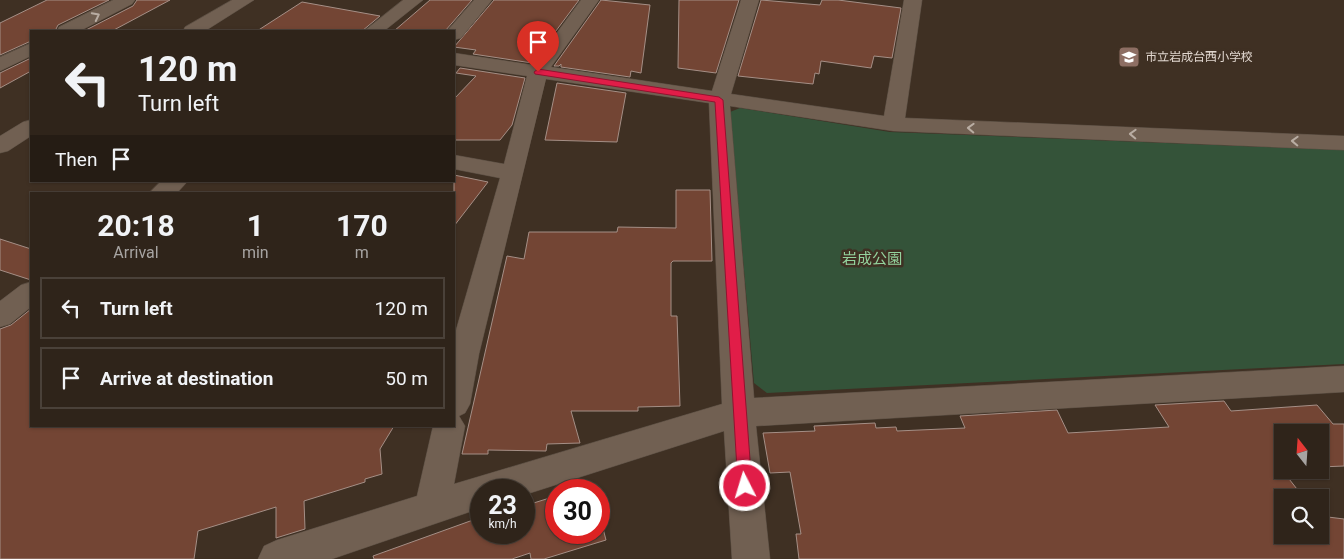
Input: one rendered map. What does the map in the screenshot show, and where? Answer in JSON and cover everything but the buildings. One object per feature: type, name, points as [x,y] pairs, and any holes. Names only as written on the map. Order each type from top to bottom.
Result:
[{"type":"street","points":[[68,30],[126,0]]},
{"type":"street","points":[[194,30],[245,0]]},
{"type":"street","points":[[374,30],[414,0]]},
{"type":"street","points":[[455,33],[483,0]]},
{"type":"street","points":[[455,394],[459,353],[513,174],[538,72],[590,0]]},
{"type":"street","points":[[750,0],[719,100],[739,413],[752,559]]},
{"type":"street","points":[[893,124],[913,0]]},
{"type":"street","points":[[1,64],[30,50]]},
{"type":"street","points":[[455,59],[719,100],[893,124],[1344,143]]},
{"type":"street","points":[[1,64],[30,71]]},
{"type":"street","points":[[0,146],[30,128]]},
{"type":"street","points":[[455,162],[513,174]]},
{"type":"street","points":[[162,192],[175,182]]},
{"type":"street","points":[[0,316],[30,293]]},
{"type":"street","points":[[525,479],[739,413],[1344,379]]},
{"type":"street","points":[[432,508],[449,427]]},
{"type":"street","points":[[277,559],[470,496]]},
{"type":"green space","name":"岩成公園","points":[[740,108],[890,132],[1344,150],[1344,364],[767,393],[754,383],[730,112]]},
{"type":"place","name":"市立岩成台西小学校","points":[[1129,57]]},
{"type":"route","points":[[538,72],[719,100],[745,486]]}]
